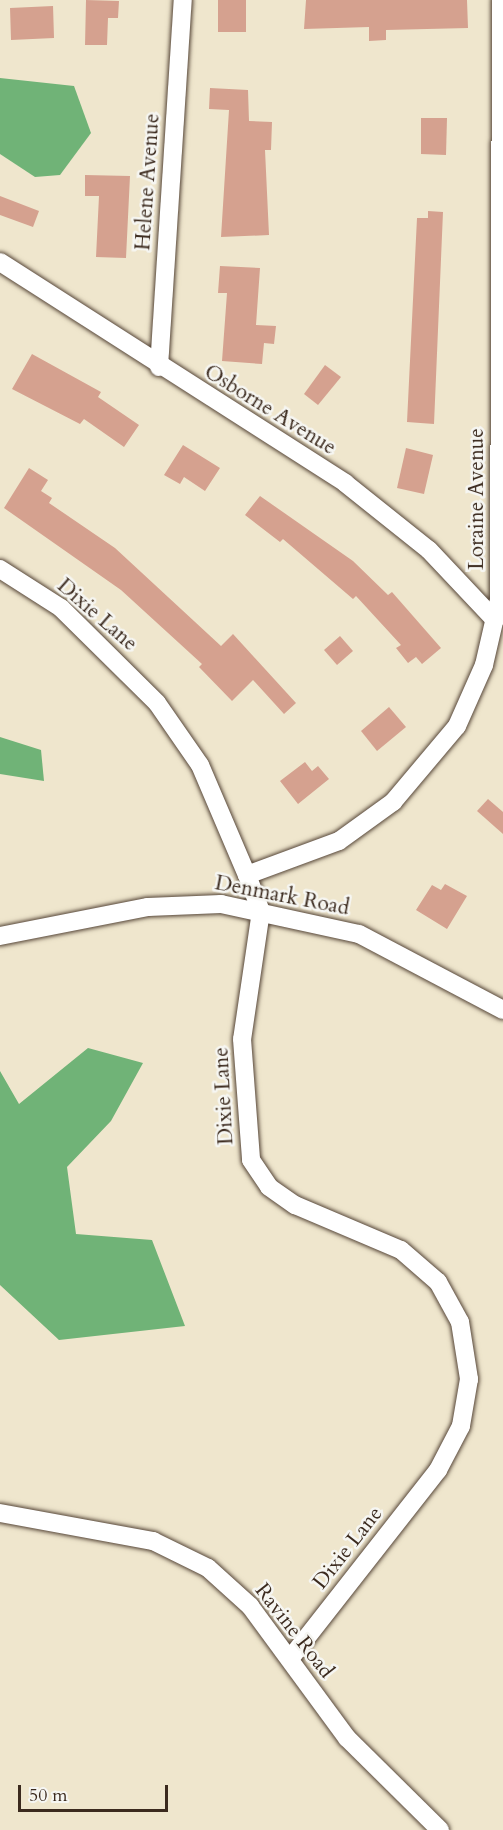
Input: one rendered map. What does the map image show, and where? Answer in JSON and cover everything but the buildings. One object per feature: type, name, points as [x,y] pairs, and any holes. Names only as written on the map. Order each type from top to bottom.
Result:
[{"type":"street","name":"Helene Avenue","points":[[159,367],[183,0]]},
{"type":"street","name":"Loraine Avenue","points":[[247,875],[339,841],[417,779],[472,696],[495,621],[501,0]]},
{"type":"street","name":"Osborne Avenue","points":[[0,262],[159,367],[345,483],[429,550],[495,621]]},
{"type":"street","name":"Dixie Lane","points":[[0,569],[61,608],[157,703],[200,765],[247,875],[261,911],[242,1039],[250,1160],[269,1187],[295,1205],[400,1250],[438,1282],[460,1322],[469,1379],[461,1426],[438,1470],[290,1659]]},
{"type":"street","name":"Denmark Road","points":[[0,936],[181,904],[261,911],[359,934],[503,1010]]},
{"type":"street","name":"Ravine Road","points":[[0,1513],[153,1541],[208,1568],[250,1606],[347,1738],[440,1830]]},
{"type":"green space","points":[[0,78],[74,86],[91,133],[60,175],[35,177],[0,154]]},
{"type":"green space","points":[[0,737],[41,750],[44,781],[0,774]]},
{"type":"green space","points":[[88,1048],[143,1063],[111,1121],[67,1167],[76,1234],[152,1240],[185,1326],[59,1340],[0,1285],[0,1071],[19,1104]]}]
